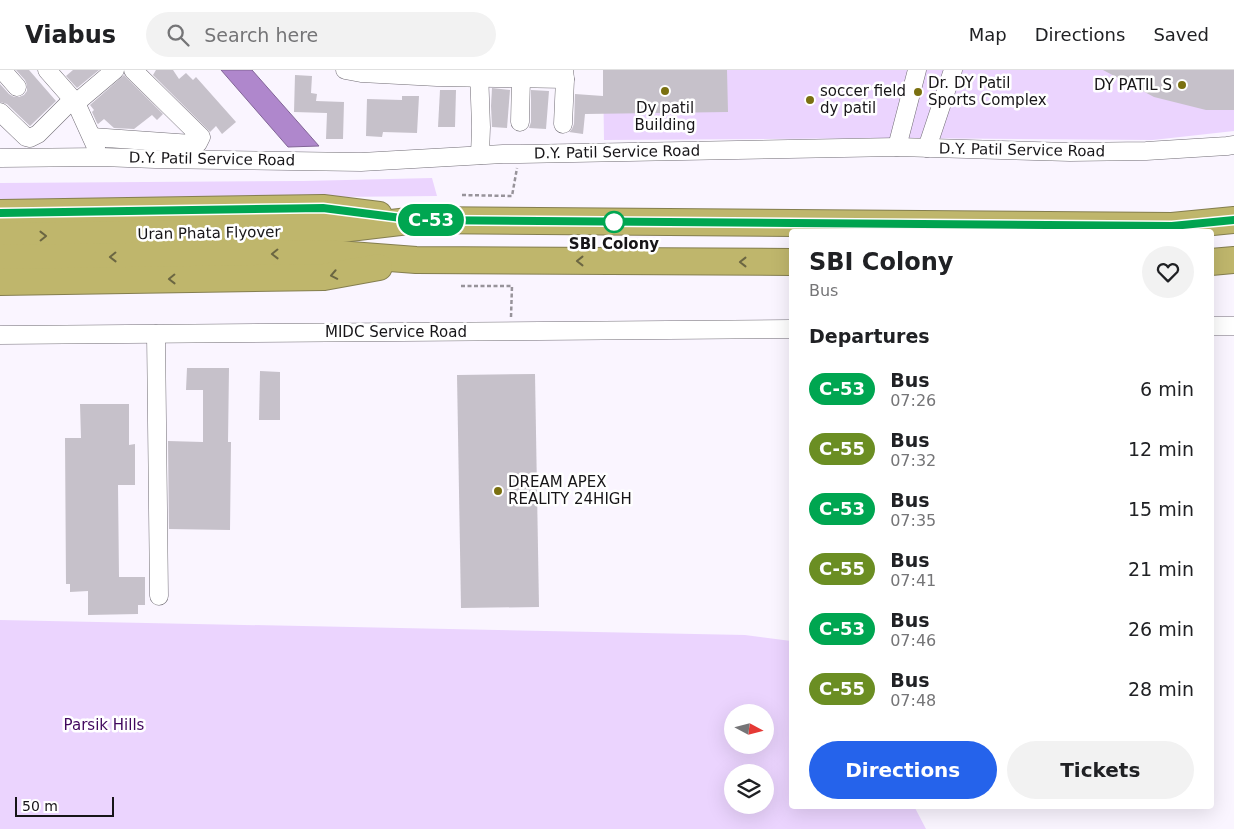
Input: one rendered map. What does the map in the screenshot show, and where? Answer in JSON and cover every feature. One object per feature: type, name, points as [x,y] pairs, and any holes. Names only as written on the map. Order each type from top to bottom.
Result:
[{"type":"highway","points":[[0,213],[323,208],[417,220],[1172,226],[1234,220]]},
{"type":"highway","name":"Uran Phata Flyover","points":[[0,258],[85,246],[324,231],[417,220]]},
{"type":"highway","name":"Uran Phata Flyover","points":[[0,236],[85,246],[324,253],[416,260]]},
{"type":"highway","points":[[0,282],[324,277],[416,260],[789,262]]},
{"type":"highway","points":[[1214,262],[1234,260]]},
{"type":"street","points":[[2,70],[16,87]]},
{"type":"street","points":[[47,70],[74,101],[101,157]]},
{"type":"street","points":[[0,112],[26,137],[30,138],[38,134],[46,119],[74,101],[115,70]]},
{"type":"street","points":[[92,137],[198,143],[201,137],[133,70]]},
{"type":"street","points":[[345,70],[402,75],[480,74],[521,78],[565,74],[563,124]]},
{"type":"street","points":[[897,147],[917,70]]},
{"type":"street","points":[[927,148],[953,70]]},
{"type":"street","points":[[480,74],[480,155]]},
{"type":"street","points":[[520,122],[521,78]]},
{"type":"street","name":"D.Y. Patil Service Road","points":[[0,158],[101,157],[360,162],[520,154],[897,147],[1070,152],[1146,151],[1234,145]]},
{"type":"street","points":[[1214,326],[1234,326]]},
{"type":"street","name":"MIDC Service Road","points":[[0,335],[789,329]]},
{"type":"street","points":[[156,334],[159,596]]},
{"type":"path","points":[[462,195],[512,196],[520,154]]},
{"type":"path","points":[[461,286],[512,286],[511,332]]},
{"type":"green space","name":"Dr. DY Patil Sports Complex","points":[[603,70],[1234,70],[1234,131],[1153,140],[899,138],[604,140]]},
{"type":"green space","points":[[432,178],[437,196],[0,200],[0,183],[303,181]]},
{"type":"green space","name":"Parsik Hills","points":[[0,620],[745,635],[789,641],[789,809],[916,809],[926,829],[0,829]]},
{"type":"shaded area","points":[[221,70],[252,70],[319,146],[288,147]]},
{"type":"building","points":[[16,70],[29,70],[56,101],[30,126],[7,104],[0,102],[0,84],[14,97],[24,95],[27,91],[25,80]]},
{"type":"building","points":[[73,70],[99,70],[77,88],[66,76]]},
{"type":"building","points":[[156,70],[173,70],[179,79],[186,73],[193,80],[196,77],[236,122],[222,134],[216,126],[210,132],[153,75]]},
{"type":"building","name":"Dy patil Building","points":[[603,70],[727,70],[728,112],[585,114],[583,134],[569,132],[574,124],[575,94],[603,96]]},
{"type":"building","name":"DY PATIL S","points":[[1103,70],[1234,70],[1234,110],[1206,110],[1154,97]]},
{"type":"building","points":[[124,75],[163,114],[157,120],[152,115],[134,129],[114,128],[104,119],[97,123],[92,112],[94,110],[90,105]]},
{"type":"building","points":[[295,75],[312,76],[311,93],[317,94],[316,101],[344,102],[343,139],[326,139],[327,113],[294,112]]},
{"type":"building","points":[[492,88],[510,90],[507,128],[492,127]]},
{"type":"building","points":[[440,90],[456,90],[455,127],[438,127]]},
{"type":"building","points":[[531,90],[549,91],[546,129],[529,128],[531,122]]},
{"type":"building","points":[[402,96],[419,96],[417,133],[383,132],[382,137],[366,136],[367,99],[402,100]]},
{"type":"building","points":[[187,368],[229,368],[228,442],[231,442],[230,530],[169,529],[168,441],[203,442],[203,390],[186,390]]},
{"type":"building","points":[[260,371],[280,372],[280,420],[259,420]]},
{"type":"building","name":"DREAM APEX REALITY 24HIGH","points":[[535,374],[539,607],[461,608],[457,375]]},
{"type":"building","points":[[80,404],[129,404],[129,445],[135,444],[135,485],[118,485],[119,577],[145,577],[145,605],[138,605],[138,614],[88,615],[88,591],[70,592],[70,584],[66,584],[65,438],[81,438]]},
{"type":"bus line","name":"C-53","points":[[0,213],[323,208],[417,220],[1172,226],[1234,220]]},
{"type":"place","name":"DY PATIL S","points":[[1182,85]]},
{"type":"place","name":"Dy patil Building","points":[[665,91]]},
{"type":"place","name":"Dr. DY Patil Sports Complex","points":[[918,92]]},
{"type":"place","name":"soccer field dy patil","points":[[810,100]]},
{"type":"place","name":"SBI Colony","points":[[614,222]]},
{"type":"place","name":"DREAM APEX REALITY 24HIGH","points":[[498,491]]}]
